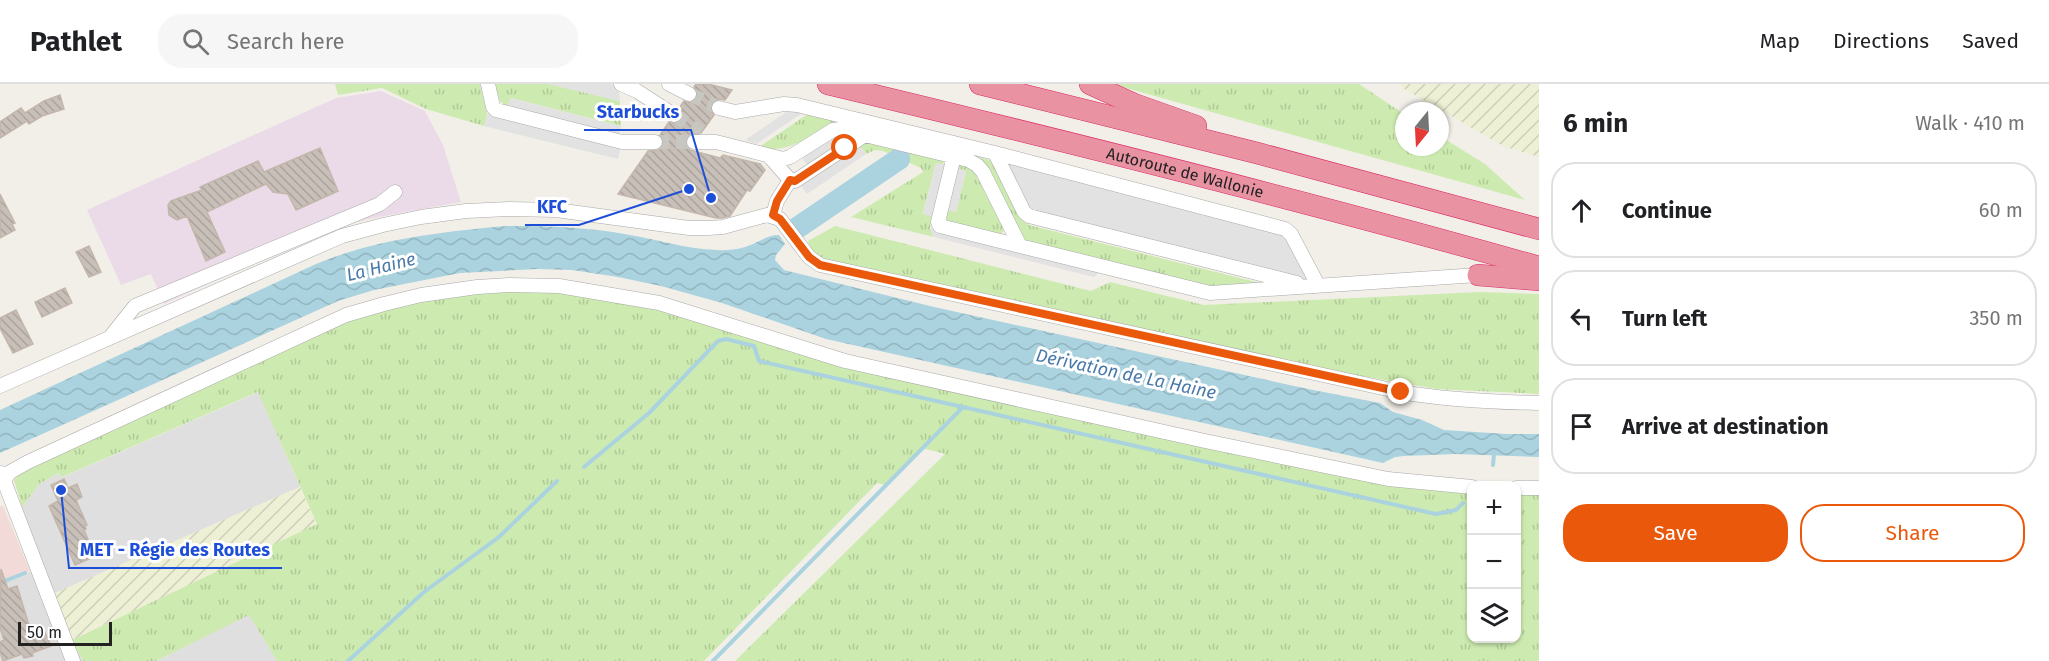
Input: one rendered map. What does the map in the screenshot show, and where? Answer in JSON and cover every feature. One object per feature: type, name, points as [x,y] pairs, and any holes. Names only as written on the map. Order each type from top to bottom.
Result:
[{"type":"highway","name":"Autoroute de Wallonie","points":[[828,84],[1199,175],[1395,226],[1539,267]]},
{"type":"highway","points":[[980,84],[1257,153],[1539,228]]},
{"type":"highway","points":[[1090,84],[1134,104],[1203,128],[1257,153]]},
{"type":"highway","points":[[1478,275],[1539,280]]},
{"type":"street","points":[[488,84],[493,107],[496,110],[622,142],[655,142]]},
{"type":"street","points":[[621,84],[674,115]]},
{"type":"street","points":[[669,84],[689,94]]},
{"type":"street","points":[[719,108],[735,112],[783,104],[793,105],[995,153],[1285,229],[1291,234],[1313,286]]},
{"type":"street","points":[[698,137],[783,159],[833,130],[840,129],[968,160],[983,172],[1020,246]]},
{"type":"street","points":[[769,156],[790,180],[795,181],[865,135]]},
{"type":"street","points":[[995,153],[1024,212],[1029,216],[1313,286]]},
{"type":"street","points":[[954,156],[938,222],[940,226],[1210,293],[1478,275]]},
{"type":"street","points":[[790,180],[777,201],[777,217],[809,257],[820,265],[1428,397],[1539,403]]},
{"type":"street","points":[[110,337],[135,306],[380,204],[396,192]]},
{"type":"street","points":[[0,386],[342,236],[421,217],[466,211],[556,210],[689,228],[708,228],[723,227],[767,215],[777,217]]},
{"type":"street","points":[[73,661],[2,476],[346,315],[421,295],[477,287],[559,286],[659,303],[845,361],[1289,460],[1388,479],[1467,487]]},
{"type":"street","points":[[1521,488],[1539,488]]},
{"type":"shaded area","points":[[549,84],[618,84],[620,101],[573,90]]},
{"type":"shaded area","points":[[381,91],[425,111],[443,145],[461,202],[368,219],[317,233],[164,304],[151,274],[121,285],[87,210],[336,98]]},
{"type":"shaded area","points":[[510,98],[621,126],[617,141],[622,142],[618,159],[484,126],[487,114],[496,110],[506,112]]},
{"type":"shaded area","points":[[797,105],[810,108],[756,144],[745,140]]},
{"type":"shaded area","points":[[836,136],[845,148],[860,146],[866,154],[807,194],[797,180],[811,170],[802,158]]},
{"type":"shaded area","points":[[995,153],[1285,229],[1318,285],[1029,216]]},
{"type":"shaded area","points":[[936,163],[966,171],[956,212],[941,209],[939,218],[923,214]]},
{"type":"shaded area","points":[[940,226],[1105,267],[1094,277],[934,237],[930,229]]},
{"type":"shaded area","points":[[259,392],[300,487],[55,593],[72,640],[83,661],[0,661],[0,583],[43,567],[22,507],[39,484],[60,473],[63,477]]},
{"type":"shaded area","points":[[0,506],[3,506],[30,571],[0,583]]},
{"type":"shaded area","points":[[249,614],[277,661],[156,661]]},
{"type":"green space","points":[[335,84],[480,84],[487,114],[484,126],[426,109],[382,88],[338,95]]},
{"type":"green space","points":[[494,84],[549,84],[620,101],[621,126],[511,98],[507,107],[500,101]]},
{"type":"green space","points":[[1112,84],[1359,84],[1395,108],[1395,156],[1449,156],[1449,142],[1485,164],[1525,200]]},
{"type":"green space","points":[[1399,84],[1539,84],[1539,157],[1503,146],[1449,115],[1449,102],[1427,102]]},
{"type":"green space","points":[[808,114],[877,131],[875,133],[831,123],[788,147],[770,149],[759,147]]},
{"type":"green space","points":[[867,142],[933,157],[945,165],[936,163],[923,213],[932,216],[930,228],[934,237],[851,217],[923,172],[921,168],[883,151],[875,150],[866,154],[860,146]]},
{"type":"green space","points":[[957,152],[990,160],[1020,217],[1029,225],[1260,283],[1211,288],[1029,243],[1023,238],[986,167]]},
{"type":"green space","points":[[970,167],[975,173],[1002,223],[1004,230],[1001,235],[947,221],[946,210],[956,212],[966,171],[956,168]]},
{"type":"green space","points":[[835,226],[1091,291],[1110,282],[1204,305],[1479,292],[1539,294],[1539,394],[1437,389],[1338,372],[824,262],[812,254],[808,241]]},
{"type":"green space","points":[[555,289],[662,309],[834,363],[1467,490],[1467,643],[1521,643],[1521,492],[1539,492],[1539,661],[735,661],[945,454],[922,448],[885,485],[877,483],[704,661],[277,661],[249,615],[156,661],[83,661],[72,640],[317,524],[258,392],[62,477],[59,473],[39,484],[22,507],[14,480],[24,469],[360,315],[461,292]]},
{"type":"green space","points":[[300,487],[317,525],[72,640],[55,593]]},
{"type":"water","name":"Dérivation de La Haine","points":[[505,226],[599,230],[695,248],[722,250],[744,247],[779,235],[785,244],[776,255],[775,260],[784,270],[934,307],[1380,403],[1393,412],[1422,420],[1444,430],[1539,434],[1539,457],[1456,454],[1404,456],[1395,457],[1383,463],[826,339],[722,303],[661,286],[572,270],[537,269],[460,273],[374,290],[338,301],[0,453],[0,410],[316,264],[362,248],[409,238]]},
{"type":"building","points":[[696,84],[708,84],[732,90],[725,100],[717,99],[712,102],[710,110],[714,115],[701,133],[690,134],[687,137],[685,141],[687,147],[690,150],[720,158],[723,155],[760,164],[765,170],[750,191],[747,190],[730,216],[722,218],[618,194],[648,151],[659,150],[662,147],[664,141],[660,135],[669,122],[674,124],[681,120],[683,115],[679,108],[684,101],[690,103],[697,99],[698,93],[694,87]]},
{"type":"building","points":[[60,95],[64,109],[42,116],[29,124],[27,121],[0,138],[0,122],[21,108],[25,113],[44,101]]},
{"type":"building","points":[[320,148],[338,191],[296,210],[288,194],[273,192],[266,184],[207,212],[225,252],[206,261],[187,216],[177,220],[169,215],[168,205],[171,201],[202,190],[200,187],[258,161],[264,172]]},
{"type":"building","points":[[0,194],[15,223],[12,224],[15,230],[0,238]]},
{"type":"building","points":[[89,246],[101,272],[89,277],[76,252]]},
{"type":"building","points":[[65,288],[72,303],[42,317],[35,302]]},
{"type":"building","points":[[16,310],[33,344],[13,353],[0,328],[0,318]]},
{"type":"building","points":[[64,479],[68,488],[77,484],[82,497],[76,500],[87,525],[84,530],[94,554],[90,555],[91,558],[75,565],[49,506],[58,501],[51,485]]},
{"type":"building","points":[[1,569],[8,589],[17,586],[32,635],[42,626],[51,646],[32,653],[33,656],[24,658],[22,654],[3,661],[0,652],[0,642],[4,640],[0,628]]},
{"type":"waterway","name":"La Haine","points":[[797,228],[899,159]]},
{"type":"waterway","points":[[584,467],[649,413],[718,341],[726,339],[754,346],[759,361],[963,407]]},
{"type":"waterway","points":[[713,661],[963,407],[1436,514],[1456,510],[1463,503]]},
{"type":"waterway","points":[[1493,465],[1494,454]]},
{"type":"waterway","points":[[348,661],[424,592],[499,537],[557,481]]},
{"type":"waterway","points":[[0,583],[25,573]]},
{"type":"tunnel","points":[[689,94],[719,108]]},
{"type":"tunnel","points":[[674,115],[701,132]]},
{"type":"tunnel","points":[[655,142],[694,142]]},
{"type":"place","name":"KFC","points":[[689,189]]},
{"type":"place","name":"Starbucks","points":[[711,198]]},
{"type":"place","name":"MET - Régie des Routes","points":[[61,490]]},
{"type":"route","points":[[845,148],[795,181],[790,180],[777,201],[773,215],[780,219],[809,257],[820,265],[1401,392]]}]
